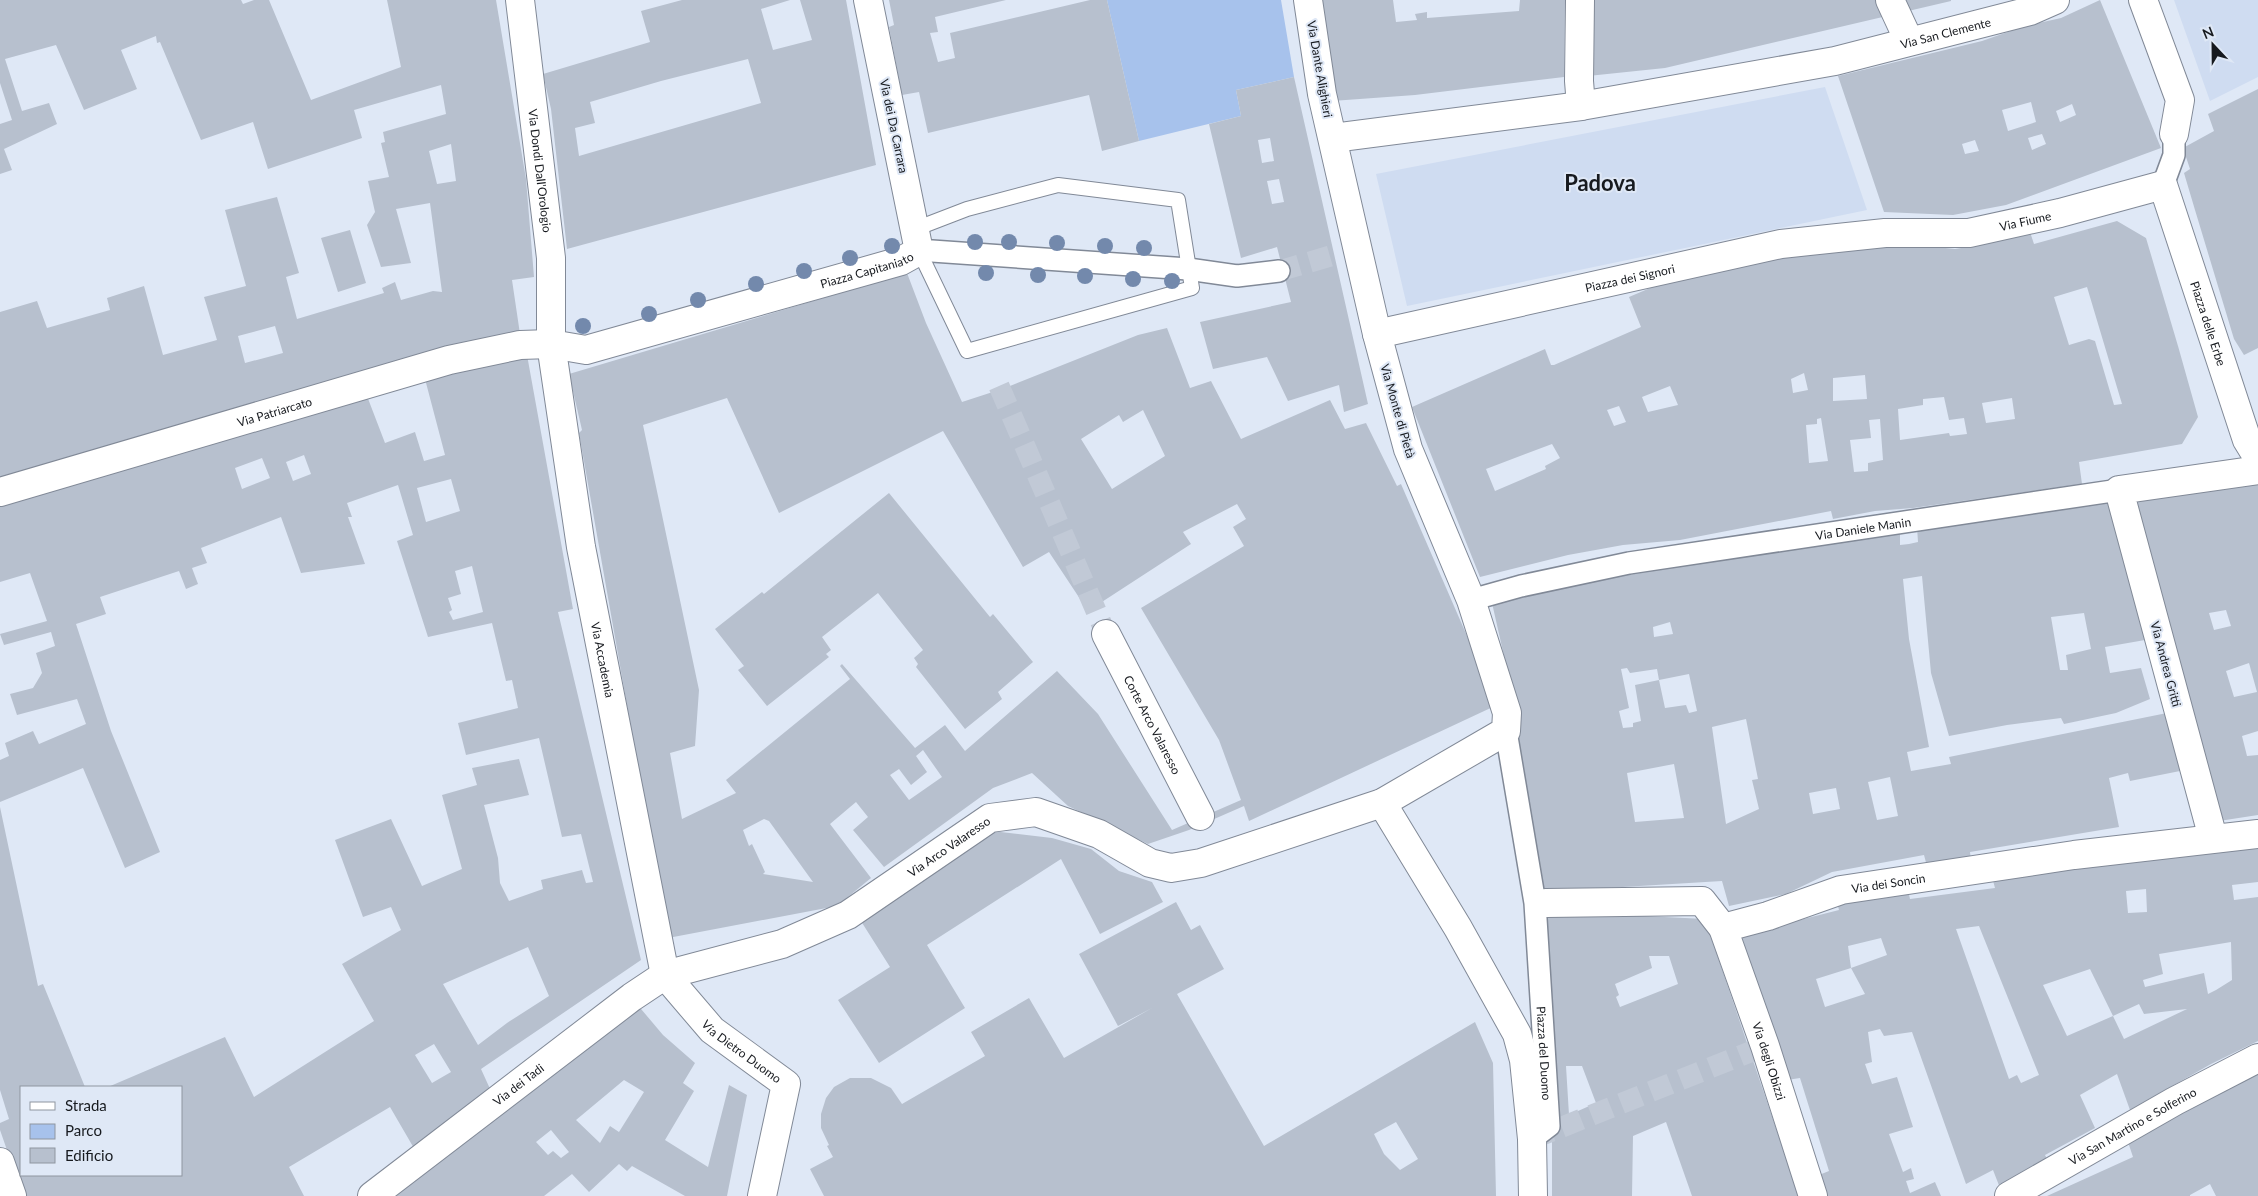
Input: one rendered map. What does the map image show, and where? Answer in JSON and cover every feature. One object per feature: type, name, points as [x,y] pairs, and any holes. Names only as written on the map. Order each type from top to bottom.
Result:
[{"type":"street","name":"Via Dondi Dall'Orologio","points":[[520,0],[551,258],[552,344]]},
{"type":"street","name":"Via dei Da Carrara","points":[[868,0],[917,240]]},
{"type":"street","name":"Via Dante Alighieri","points":[[1308,0],[1322,94],[1333,138]]},
{"type":"street","points":[[1333,138],[1581,106],[1579,80],[1580,0]]},
{"type":"street","points":[[1890,0],[1910,41]]},
{"type":"street","name":"Via San Clemente","points":[[1581,106],[1835,61],[2030,11],[2056,0]]},
{"type":"street","points":[[2144,0],[2180,100],[2174,134],[2174,155],[2163,185]]},
{"type":"street","name":"Via Monte di Pietà","points":[[1333,138],[1377,334],[1408,449],[1471,600],[1508,713],[1506,731]]},
{"type":"street","name":"Via Fiume","points":[[1885,233],[1969,233],[2060,213],[2163,185]]},
{"type":"street","name":"Piazza delle Erbe","points":[[2163,185],[2247,440],[2258,458]]},
{"type":"street","name":"Piazza dei Signori","points":[[1377,334],[1781,244],[1885,233]]},
{"type":"street","name":"Piazza Capitaniato","points":[[552,344],[586,350],[901,261],[917,240],[932,251],[1188,269],[1237,276],[1279,271]]},
{"type":"street","name":"Via Patriarcato","points":[[0,492],[450,360],[520,345],[552,344]]},
{"type":"street","name":"Via Accademia","points":[[552,344],[580,548],[666,975]]},
{"type":"street","name":"Via Daniele Manin","points":[[1471,600],[1521,586],[1629,563],[2258,470]]},
{"type":"street","name":"Via Andrea Gritti","points":[[2119,490],[2213,838]]},
{"type":"street","name":"Corte Arco Valaresso","points":[[1106,634],[1204,824]]},
{"type":"street","points":[[1382,803],[1506,731]]},
{"type":"street","name":"Piazza del Duomo","points":[[1506,731],[1540,903],[1549,1126],[1532,1139]]},
{"type":"street","name":"Via Arco Valaresso","points":[[666,975],[782,944],[848,915],[990,818],[1036,812],[1099,834],[1150,864],[1171,868],[1201,863],[1382,803]]},
{"type":"street","name":"Piazza del Duomo","points":[[1382,803],[1458,928],[1517,1034],[1524,1060],[1532,1139]]},
{"type":"street","name":"Via dei Soncin","points":[[1723,928],[1768,916],[1841,890],[2084,853],[2258,834]]},
{"type":"street","points":[[1540,903],[1702,900],[1723,928]]},
{"type":"street","name":"Via degli Obizzi","points":[[1723,928],[1765,1046],[1813,1196]]},
{"type":"street","name":"Via dei Tadi","points":[[372,1196],[632,997],[666,975]]},
{"type":"street","name":"Via Dietro Duomo","points":[[666,975],[712,1030],[786,1084],[762,1196]]},
{"type":"street","name":"Via San Martino e Solferino","points":[[2009,1196],[2176,1101],[2258,1058]]},
{"type":"street","points":[[1532,1139],[1533,1196]]},
{"type":"street","points":[[0,1162],[12,1196]]},
{"type":"lane","points":[[1058,185],[1178,200],[1192,288],[967,351],[917,240],[967,209],[1058,185]]},
{"type":"shaded area","points":[[2174,0],[2258,0],[2258,77],[2210,101]]},
{"type":"shaded area","points":[[1825,87],[1867,210],[1407,306],[1376,174]]},
{"type":"green space","points":[[1107,0],[1281,0],[1294,77],[1236,90],[1241,116],[1139,141]]},
{"type":"building","points":[[0,0],[241,0],[243,4],[254,0],[269,0],[311,100],[401,67],[387,0],[496,0],[526,179],[534,277],[512,280],[520,334],[0,479],[0,312],[37,301],[47,328],[110,310],[107,298],[144,286],[163,355],[217,340],[204,297],[246,286],[225,210],[277,197],[299,273],[286,277],[297,319],[384,293],[382,288],[395,282],[401,300],[433,291],[442,292],[430,203],[396,209],[411,263],[381,267],[367,225],[375,212],[368,181],[389,177],[381,143],[385,142],[383,132],[446,114],[441,85],[354,110],[362,138],[268,169],[253,122],[201,140],[160,42],[157,43],[156,36],[121,50],[137,89],[84,110],[56,45],[5,59],[22,111],[49,103],[57,124],[4,149],[12,170],[0,174],[0,124],[12,120],[0,83]],"holes":[[[451,144],[456,181],[437,184],[429,151]],[[275,326],[283,353],[245,363],[238,336]]]},
{"type":"building","points":[[682,0],[790,0],[761,9],[773,50],[812,40],[800,0],[846,0],[876,165],[567,249],[551,109],[543,74],[650,42],[641,11]],"holes":[[[748,59],[761,103],[579,156],[575,128],[595,123],[590,102],[661,81]]]},
{"type":"building","points":[[889,0],[1006,0],[935,17],[938,32],[930,33],[938,62],[955,58],[950,33],[1090,0],[1107,0],[1139,141],[1102,151],[1089,95],[928,133],[919,92],[902,95],[889,27],[894,25]]},
{"type":"building","points":[[1318,0],[1393,0],[1396,22],[1417,20],[1415,14],[1427,12],[1427,18],[1519,11],[1520,0],[1565,0],[1564,77],[1415,95],[1332,101]]},
{"type":"building","points":[[1592,0],[1951,1],[1665,68],[1588,76]]},
{"type":"building","points":[[2100,0],[2161,148],[2006,205],[1953,215],[1884,212],[1838,76],[1982,41],[2025,26],[2061,18]],"holes":[[[2031,102],[2036,122],[2008,131],[2002,110]],[[2072,104],[2076,115],[2060,122],[2056,111]],[[2042,134],[2046,144],[2032,150],[2028,138]],[[1975,140],[1979,151],[1965,154],[1962,144]]]},
{"type":"building","points":[[1294,77],[1368,404],[1344,412],[1339,385],[1288,401],[1267,357],[1213,369],[1200,322],[1291,302],[1277,247],[1241,258],[1209,124],[1241,116],[1236,90]],"holes":[[[1270,138],[1274,161],[1262,163],[1258,140]],[[1279,179],[1284,202],[1272,204],[1267,181]]]},
{"type":"building","points":[[2258,89],[2258,348],[2244,355],[2234,339],[2184,173],[2190,169],[2183,148],[2214,131],[2208,114]]},
{"type":"building","points":[[2117,221],[2146,238],[2198,417],[2182,444],[2079,462],[2082,484],[1913,508],[1875,511],[1833,519],[1831,511],[1680,540],[1623,545],[1568,555],[1480,577],[1412,407],[1545,349],[1551,365],[1554,365],[1641,327],[1629,297],[1676,277],[1736,260],[1893,246],[1955,249],[1986,244],[2030,232],[2034,244]],"holes":[[[2087,287],[2122,404],[2114,405],[2095,341],[2089,339],[2069,345],[2054,297]],[[1804,373],[1808,390],[1793,393],[1791,379]],[[1865,375],[1867,399],[1833,401],[1833,378]],[[1670,386],[1678,405],[1648,412],[1642,397]],[[1944,397],[1949,420],[1964,418],[1967,434],[1950,436],[1949,433],[1900,440],[1898,409],[1923,405],[1923,399]],[[2012,398],[2015,419],[1986,423],[1982,403]],[[1619,406],[1626,422],[1614,426],[1607,410]],[[1821,418],[1828,461],[1809,463],[1806,425],[1817,424],[1817,419]],[[1880,419],[1883,460],[1868,463],[1868,471],[1854,472],[1850,440],[1871,438],[1869,420]],[[1552,444],[1560,458],[1545,466],[1546,469],[1495,491],[1486,469]]]},
{"type":"building","points":[[350,230],[366,283],[338,292],[321,238]]},
{"type":"building","points":[[907,273],[926,323],[962,402],[1005,388],[1138,335],[1167,328],[1190,388],[1211,381],[1241,439],[1330,400],[1345,429],[1366,423],[1397,486],[1401,484],[1497,705],[1249,821],[1244,806],[1189,830],[1148,844],[1068,806],[1032,773],[993,788],[884,867],[853,830],[868,817],[856,802],[830,824],[871,878],[837,906],[668,938],[579,433],[582,430],[569,374]],"holes":[[[727,398],[779,513],[943,431],[1023,567],[1049,552],[1088,611],[1191,544],[1183,532],[1237,504],[1246,519],[1233,527],[1244,546],[1141,608],[1219,740],[1241,800],[1172,830],[1098,714],[1057,671],[965,751],[945,725],[915,748],[842,664],[840,666],[850,679],[726,780],[736,793],[682,819],[670,753],[695,746],[699,690],[643,425]],[[1143,410],[1165,456],[1112,489],[1081,439],[1119,415],[1123,422]],[[923,750],[942,777],[909,800],[890,775],[899,769],[911,785],[927,772],[916,756]],[[764,819],[769,821],[813,882],[763,874],[765,872],[752,844],[749,846],[743,830]]]},
{"type":"building","points":[[527,355],[573,609],[558,612],[641,960],[481,1069],[491,1091],[415,1150],[390,1107],[289,1167],[304,1196],[23,1196],[0,1130],[0,1123],[9,1119],[0,1090],[0,807],[38,986],[43,984],[85,1086],[20,1086],[20,1176],[182,1176],[182,1086],[110,1086],[225,1037],[254,1097],[374,1021],[342,964],[401,930],[391,907],[363,917],[335,840],[391,819],[422,886],[462,869],[442,795],[477,785],[472,768],[519,759],[529,795],[484,805],[498,858],[500,883],[509,901],[543,889],[541,880],[582,870],[586,883],[593,882],[581,834],[562,837],[539,738],[466,755],[458,723],[518,708],[512,680],[506,681],[492,623],[428,637],[397,541],[413,535],[398,485],[347,503],[352,517],[348,517],[365,564],[301,573],[281,517],[201,548],[207,563],[192,568],[198,584],[186,589],[179,571],[100,597],[106,614],[76,624],[111,731],[160,852],[125,868],[83,768],[0,802],[0,760],[9,756],[5,743],[33,731],[39,744],[86,724],[77,699],[17,715],[10,694],[33,688],[42,673],[36,653],[55,646],[51,632],[4,645],[0,634],[47,621],[30,573],[0,582],[0,504],[367,396],[385,443],[415,432],[424,461],[445,455],[425,379]],"holes":[[[304,455],[311,474],[293,481],[286,462]],[[262,458],[270,478],[242,489],[235,468]],[[451,479],[460,511],[426,522],[417,488]],[[472,566],[483,612],[453,620],[449,612],[452,610],[448,598],[461,594],[455,571]],[[528,947],[549,996],[507,1023],[478,1045],[443,984]],[[434,1044],[451,1072],[432,1083],[415,1055]]]},
{"type":"building","points":[[2258,477],[2258,731],[2242,736],[2247,756],[2258,755],[2258,815],[2219,821],[2128,500]],"holes":[[[2226,610],[2231,626],[2214,630],[2209,613]],[[2249,663],[2257,692],[2234,697],[2226,671]]]},
{"type":"building","points":[[889,493],[990,617],[993,614],[1033,662],[998,692],[1002,699],[965,729],[916,667],[918,664],[914,658],[923,650],[878,593],[822,637],[831,650],[826,654],[829,657],[767,706],[738,670],[744,666],[715,629],[762,592],[764,594]]},
{"type":"building","points":[[2114,498],[2145,640],[2105,647],[2110,673],[2141,668],[2150,699],[2116,713],[2064,724],[2061,718],[2007,725],[1949,736],[1931,673],[1922,576],[1903,579],[1909,639],[1929,747],[1907,752],[1911,771],[1951,764],[1949,757],[2167,713],[2180,771],[2130,781],[2128,773],[2109,778],[2119,827],[1970,852],[1971,861],[1928,870],[1924,855],[1832,872],[1786,894],[1729,906],[1722,881],[1540,892],[1509,678],[1492,603],[1583,580],[1900,528],[1900,545],[1909,544],[1918,542],[1917,527]],"holes":[[[2084,613],[2091,649],[2066,655],[2068,670],[2060,670],[2051,617]],[[1670,622],[1673,634],[1654,637],[1653,627]],[[1627,668],[1630,673],[1657,669],[1659,680],[1635,685],[1641,721],[1633,723],[1633,727],[1623,728],[1619,711],[1629,708],[1621,669]],[[1689,674],[1697,711],[1689,713],[1686,705],[1665,708],[1659,680]],[[1746,719],[1758,779],[1752,780],[1759,809],[1726,824],[1712,727]],[[1674,764],[1684,818],[1635,822],[1627,773]],[[1890,777],[1898,816],[1877,820],[1868,782]],[[1836,788],[1840,809],[1813,814],[1809,793]]]},
{"type":"building","points":[[992,831],[1052,838],[1091,849],[1119,871],[1152,882],[1163,902],[1100,934],[1061,859],[927,945],[965,1008],[879,1063],[838,1000],[890,967],[859,918]]},
{"type":"building","points":[[2258,844],[2258,882],[2232,885],[2234,900],[2258,897],[2258,1041],[2211,1064],[2130,1110],[2117,1074],[2080,1095],[2095,1128],[2045,1155],[2049,1163],[2000,1188],[1993,1170],[1966,1184],[1912,1032],[1884,1036],[1880,1029],[1868,1032],[1872,1062],[1865,1064],[1872,1084],[1897,1077],[1913,1127],[1889,1134],[1903,1172],[1911,1168],[1914,1179],[1906,1181],[1910,1193],[1935,1182],[1941,1196],[1826,1196],[1819,1175],[1829,1171],[1800,1078],[1787,1080],[1741,935],[1839,910],[1837,903],[1908,890],[1910,899],[1995,888],[1992,877]],"holes":[[[2146,889],[2147,912],[2128,913],[2126,891]],[[1979,926],[2039,1075],[2021,1083],[2017,1075],[2009,1079],[1956,929]],[[1881,938],[1887,955],[1851,968],[1848,946]],[[2231,942],[2232,980],[2208,994],[2204,973],[2145,987],[2143,980],[2163,974],[2159,954]],[[1851,968],[1865,994],[1825,1007],[1816,979]],[[2090,969],[2113,1016],[2067,1036],[2043,985]],[[2139,1004],[2144,1014],[2187,1009],[2124,1039],[2113,1016]]]},
{"type":"building","points":[[1176,902],[1191,930],[1200,925],[1224,969],[1177,994],[1264,1146],[1475,1022],[1493,1063],[1496,1196],[824,1196],[810,1169],[833,1157],[821,1128],[821,1114],[826,1098],[834,1087],[850,1078],[871,1078],[891,1088],[902,1104],[985,1056],[971,1032],[1029,998],[1064,1058],[1152,1008],[1118,1026],[1079,954]],"holes":[[[1396,1122],[1418,1159],[1400,1170],[1384,1154],[1374,1134]]]},
{"type":"building","points":[[1643,908],[1644,916],[1705,919],[1799,1196],[1692,1196],[1666,1122],[1633,1136],[1632,1196],[1552,1196],[1552,1122],[1544,911]],"holes":[[[1649,956],[1669,956],[1678,984],[1620,1007],[1616,997],[1619,995],[1615,984],[1652,968]],[[1566,1066],[1582,1066],[1596,1103],[1569,1115]]]},
{"type":"building","points":[[636,1003],[663,1035],[695,1063],[683,1083],[694,1091],[665,1140],[708,1167],[729,1085],[747,1095],[727,1196],[685,1196],[632,1166],[627,1171],[619,1164],[589,1192],[572,1174],[544,1196],[392,1196]],"holes":[[[624,1080],[644,1092],[619,1132],[610,1126],[600,1143],[576,1120]],[[551,1130],[569,1152],[561,1158],[553,1151],[548,1155],[536,1142]]]},
{"type":"building","points":[[2258,1072],[2258,1196],[2216,1196],[2210,1184],[2190,1196],[2047,1196],[2133,1157],[2128,1142]]},
{"type":"tunnel","points":[[1279,271],[1334,255]]},
{"type":"tunnel","points":[[999,386],[1106,634]]},
{"type":"tunnel","points":[[1532,1139],[1765,1046]]},
{"type":"district","name":"Padova","points":[[1600,182]]}]
